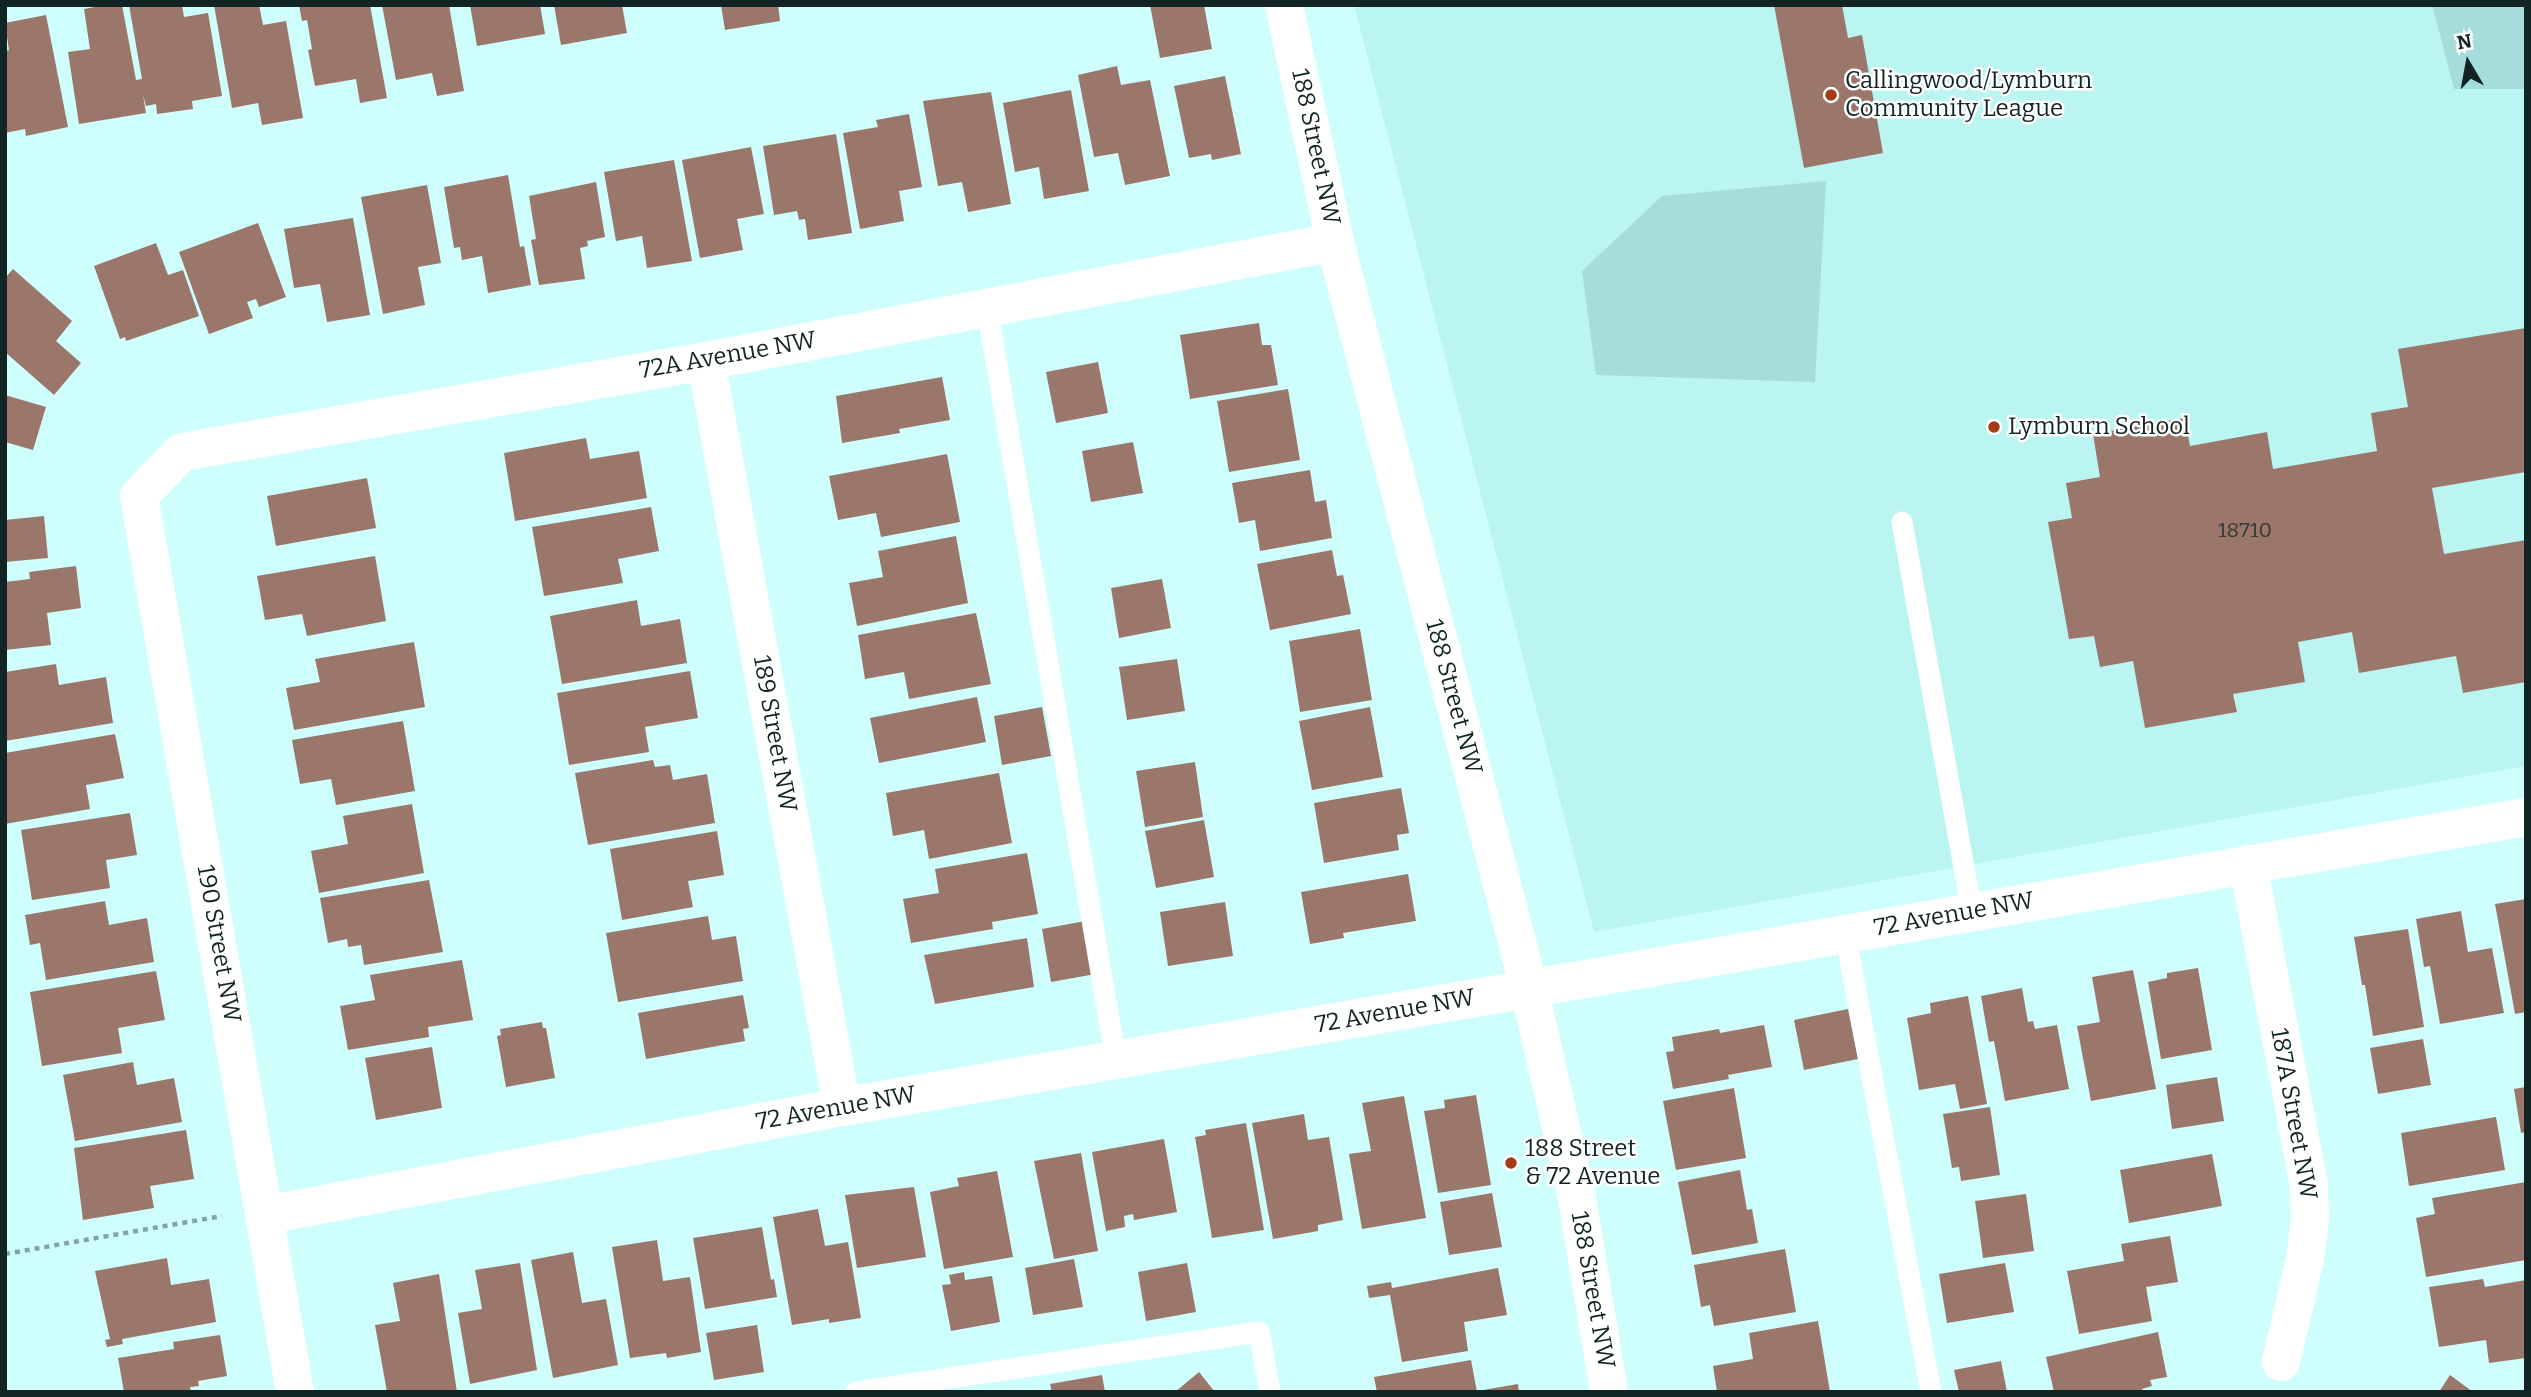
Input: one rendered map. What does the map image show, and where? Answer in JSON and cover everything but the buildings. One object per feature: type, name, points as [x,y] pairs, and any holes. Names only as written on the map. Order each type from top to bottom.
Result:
[{"type":"street","name":"188 Street NW","points":[[1284,5],[1335,243],[1529,988],[1576,1193],[1609,1392]]},
{"type":"street","name":"72A Avenue NW","points":[[139,496],[182,452],[706,361],[1335,243]]},
{"type":"street","name":"189 Street NW","points":[[706,361],[842,1107]]},
{"type":"street","name":"190 Street NW","points":[[139,496],[295,1392]]},
{"type":"street","name":"72 Avenue NW","points":[[265,1212],[842,1107],[2526,817]]},
{"type":"street","name":"187A Street NW","points":[[2248,864],[2308,1186],[2310,1220],[2305,1259],[2281,1362]]},
{"type":"lane","points":[[987,308],[1116,1060]]},
{"type":"lane","points":[[1902,522],[1972,912]]},
{"type":"lane","points":[[1845,933],[1931,1392]]},
{"type":"lane","points":[[856,1392],[1259,1332],[1270,1392]]},
{"type":"path","points":[[5,1254],[265,1212]]},
{"type":"shaded area","name":"Lymburn School","points":[[1354,5],[2432,5],[2454,89],[2526,89],[2526,766],[1594,932]]},
{"type":"shaded area","points":[[2432,5],[2526,5],[2526,89],[2454,89]]},
{"type":"shaded area","points":[[1826,181],[1815,382],[1596,375],[1582,271],[1662,196]]},
{"type":"place","name":"Callingwood/Lymburn Community League","points":[[1831,95]]},
{"type":"place","name":"Lymburn School","points":[[1994,427]]},
{"type":"place","name":"188 Street & 72 Avenue","points":[[1511,1163]]}]
